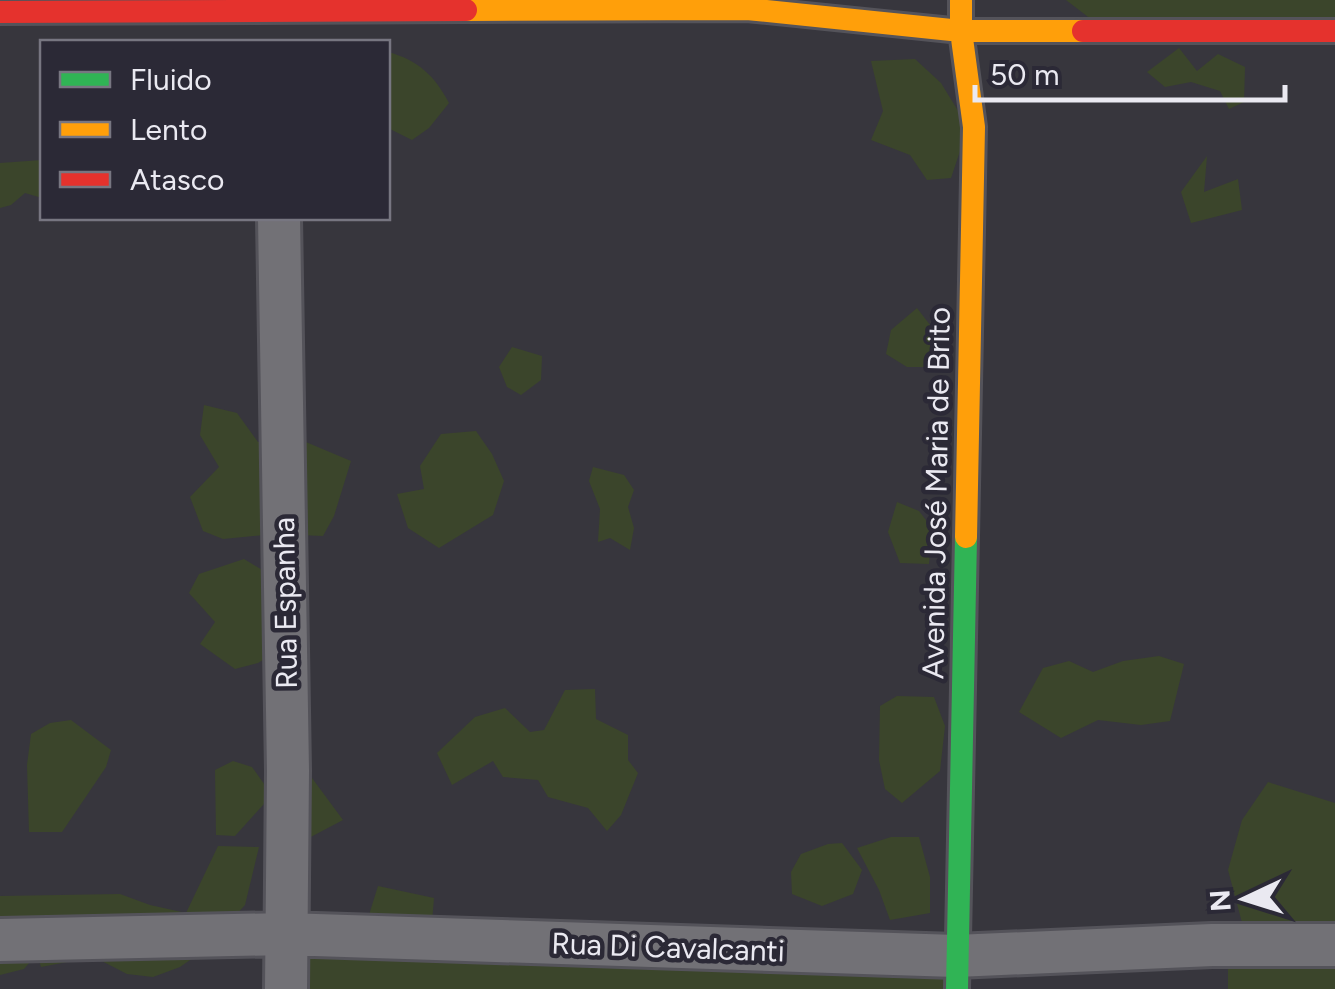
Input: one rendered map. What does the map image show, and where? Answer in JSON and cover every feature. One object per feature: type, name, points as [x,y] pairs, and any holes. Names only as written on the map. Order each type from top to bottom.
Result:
[{"type":"street","name":"Avenida José Maria de Brito","points":[[956,973],[974,128],[961,31],[961,0]]},
{"type":"street","points":[[0,12],[276,17],[747,8],[961,31],[1335,32]]},
{"type":"street","name":"Rua Espanha","points":[[279,220],[288,771],[286,989]]},
{"type":"street","name":"Rua Di Cavalcanti","points":[[0,940],[285,934],[956,973],[1212,945],[1335,945]]},
{"type":"green space","points":[[1066,0],[1335,0],[1335,26],[1096,23]]},
{"type":"green space","points":[[1179,48],[1197,71],[1218,54],[1245,67],[1244,102],[1229,109],[1220,91],[1191,82],[1165,87],[1147,72]]},
{"type":"green space","points":[[390,53],[424,70],[449,103],[429,128],[412,140],[390,129]]},
{"type":"green space","points":[[915,59],[941,83],[968,127],[951,178],[927,180],[910,155],[871,140],[883,111],[871,61]]},
{"type":"green space","points":[[1207,156],[1204,192],[1238,179],[1242,210],[1191,223],[1181,192]]},
{"type":"green space","points":[[40,160],[40,197],[25,193],[11,205],[0,208],[0,163]]},
{"type":"green space","points":[[917,308],[937,334],[933,367],[907,367],[886,354],[891,330]]},
{"type":"green space","points":[[512,347],[542,356],[541,380],[521,395],[507,387],[499,367]]},
{"type":"green space","points":[[204,405],[237,413],[258,442],[294,437],[351,461],[334,516],[323,536],[274,534],[223,539],[203,531],[190,497],[219,467],[200,435]]},
{"type":"green space","points":[[476,431],[504,481],[493,515],[439,548],[408,528],[397,494],[424,489],[420,466],[441,434]]},
{"type":"green space","points":[[593,467],[624,475],[634,490],[628,507],[634,528],[630,550],[610,538],[598,542],[600,509],[589,481]]},
{"type":"green space","points":[[897,502],[919,511],[932,528],[929,564],[900,563],[888,532]]},
{"type":"green space","points":[[244,559],[289,586],[289,644],[258,663],[235,669],[200,644],[215,622],[189,593],[199,574]]},
{"type":"green space","points":[[1159,656],[1184,664],[1170,721],[1141,725],[1098,720],[1061,738],[1019,712],[1043,668],[1069,661],[1093,672],[1123,661]]},
{"type":"green space","points":[[595,689],[596,719],[628,735],[628,760],[638,773],[621,815],[607,831],[588,808],[548,797],[538,780],[503,777],[493,761],[452,785],[437,753],[475,717],[505,708],[530,732],[544,730],[565,690]]},
{"type":"green space","points":[[897,696],[934,697],[945,726],[940,771],[902,803],[885,789],[879,760],[880,706]]},
{"type":"green space","points":[[71,720],[111,750],[106,767],[62,832],[29,832],[27,765],[31,734],[50,723]]},
{"type":"green space","points":[[233,761],[252,767],[272,795],[235,836],[216,835],[215,770]]},
{"type":"green space","points":[[312,778],[343,820],[305,840],[289,802]]},
{"type":"green space","points":[[1268,782],[1335,803],[1335,989],[1228,989],[1228,959],[1245,934],[1228,870],[1242,820]]},
{"type":"green space","points":[[891,837],[919,837],[930,877],[930,913],[890,920],[857,848]]},
{"type":"green space","points":[[842,843],[862,870],[853,894],[822,906],[792,894],[791,872],[801,854]]},
{"type":"green space","points":[[218,846],[259,847],[245,905],[203,951],[180,967],[153,977],[127,974],[94,957],[41,967],[37,954],[24,969],[0,975],[0,896],[120,894],[186,913]]},
{"type":"green space","points":[[378,886],[434,898],[430,947],[955,963],[954,989],[291,989],[290,955],[368,918]]},
{"type":"traffic: fast","points":[[957,989],[966,537]]},
{"type":"traffic: slow","points":[[961,0],[961,31],[974,127],[966,537]]},
{"type":"traffic: slow","points":[[466,10],[747,9],[961,31],[1083,31]]},
{"type":"traffic: jam","points":[[0,12],[466,10]]},
{"type":"traffic: jam","points":[[1083,31],[1335,31]]}]
